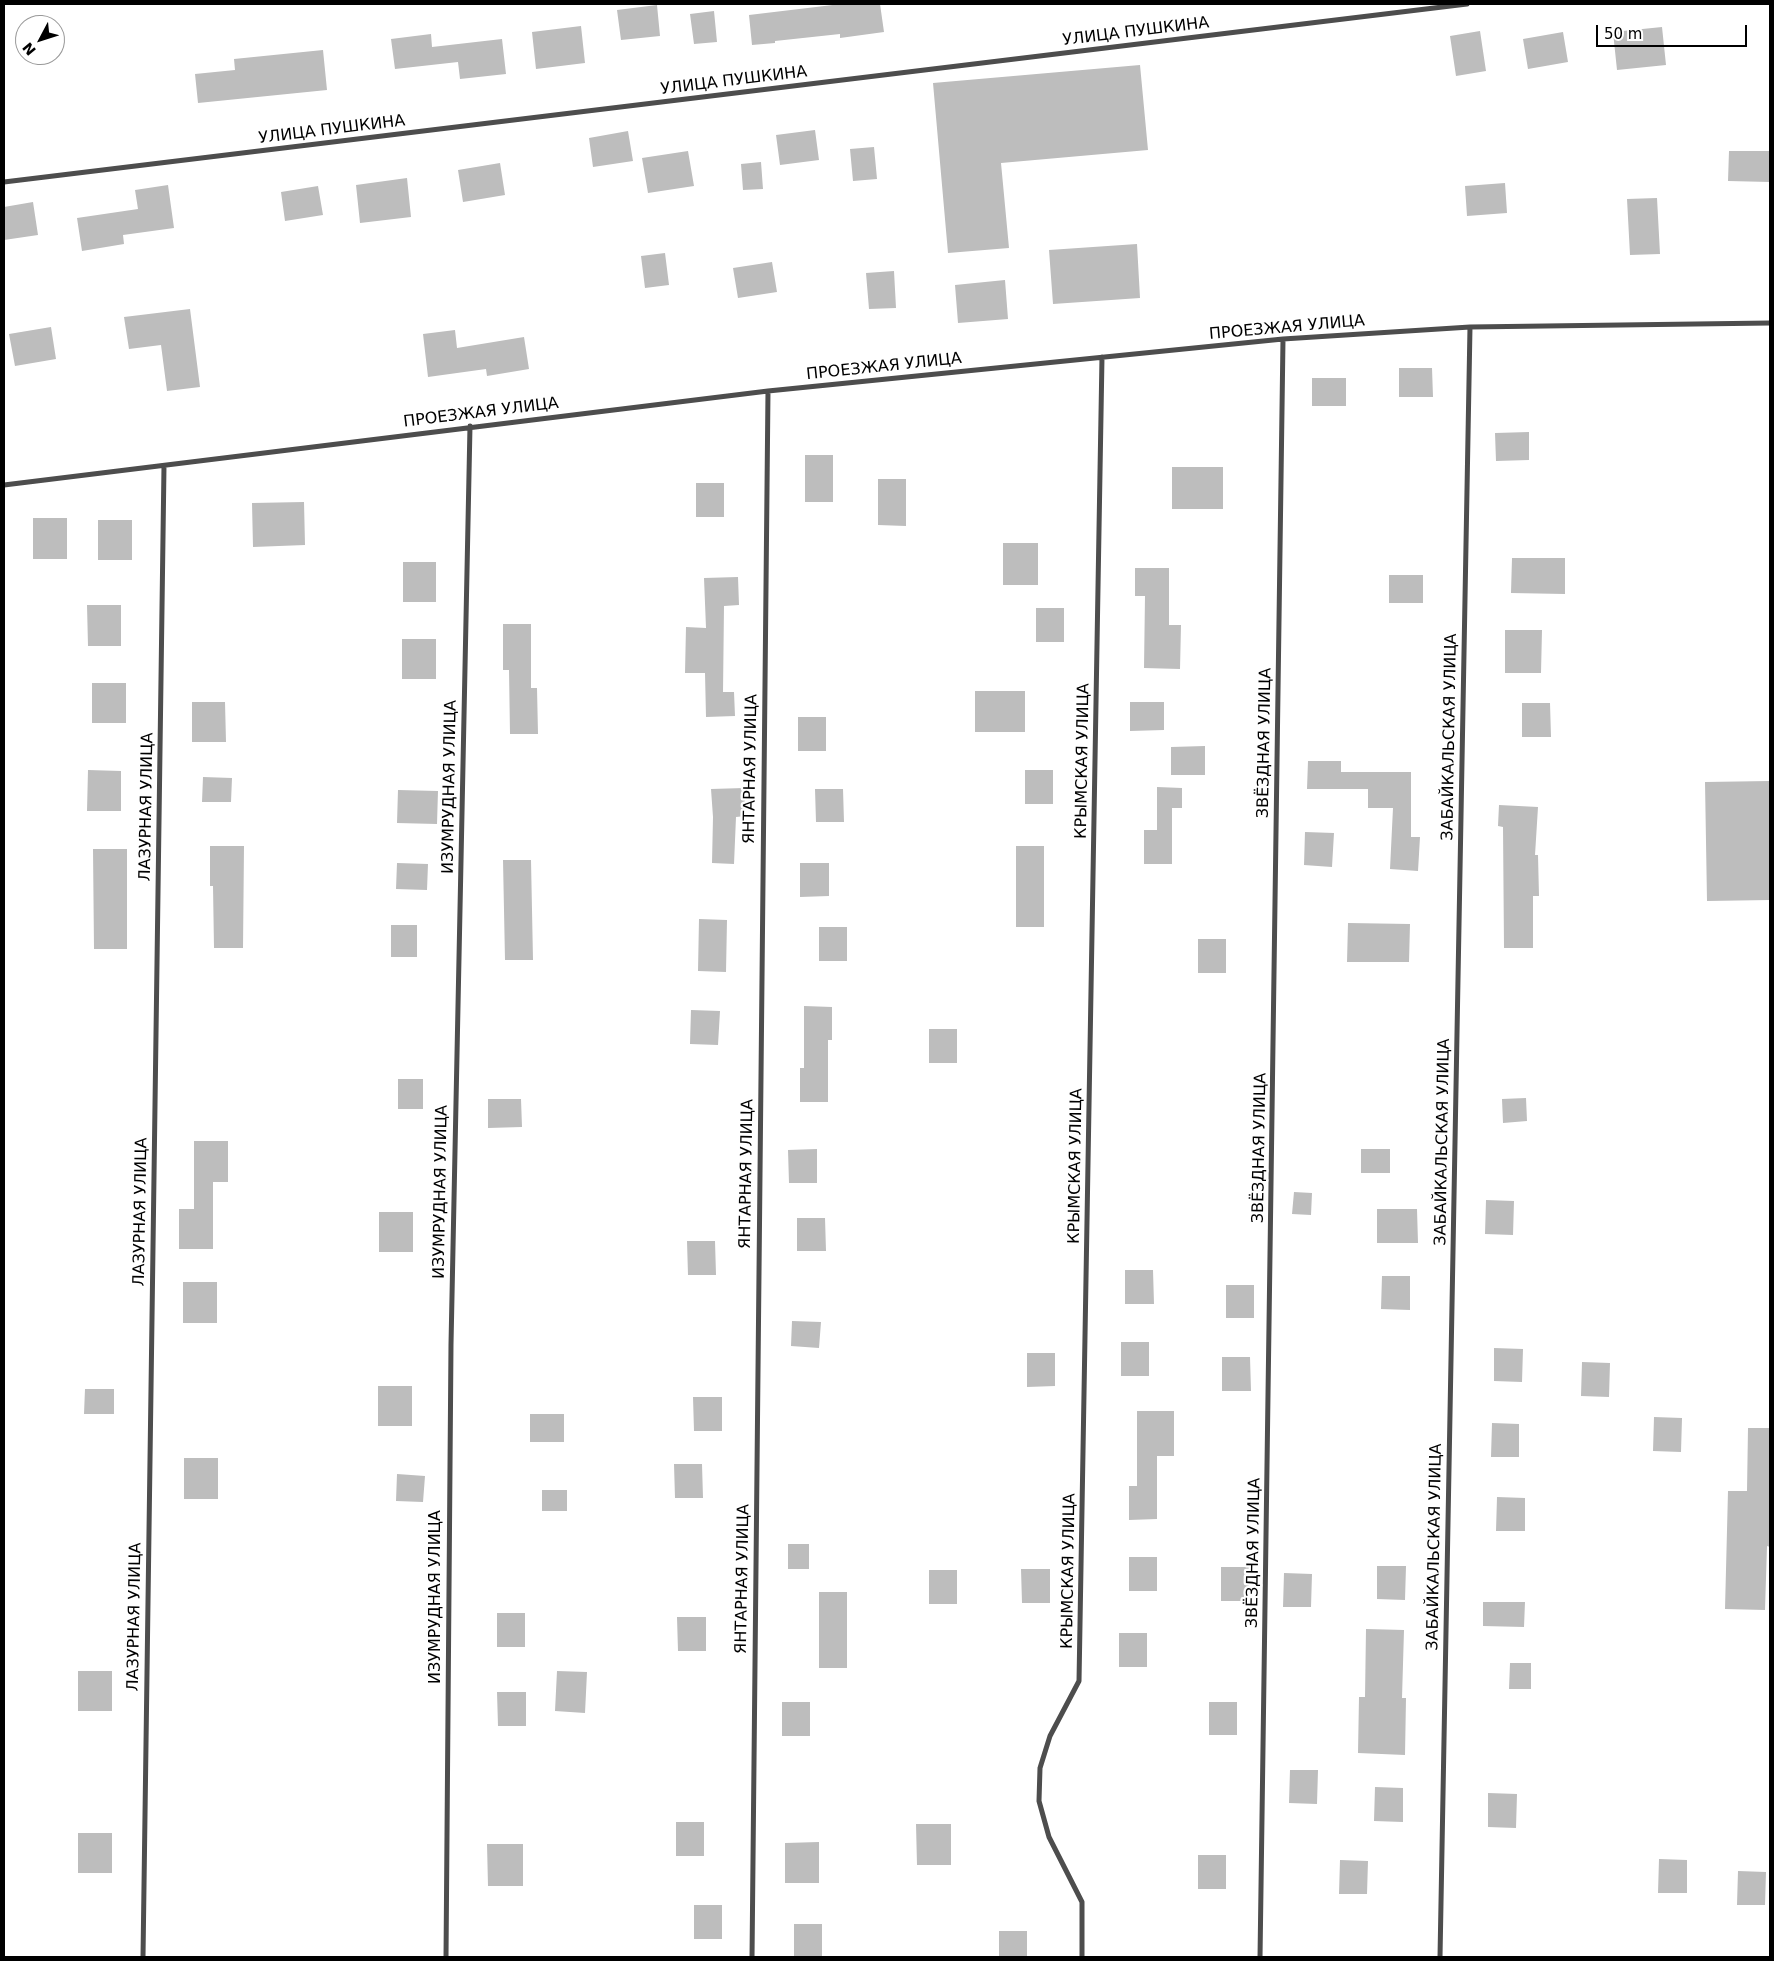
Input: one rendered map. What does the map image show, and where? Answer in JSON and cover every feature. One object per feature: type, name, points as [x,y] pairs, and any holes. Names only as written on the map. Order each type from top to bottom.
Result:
[{"type":"street","name":"УЛИЦА ПУШКИНА","points":[[4,182],[1467,4]]},
{"type":"street","name":"ПРОЕЗЖАЯ УЛИЦА","points":[[4,486],[470,426],[768,391],[1283,339],[1470,327],[1770,323]]},
{"type":"street","name":"ЗАБАЙКАЛЬСКАЯ УЛИЦА","points":[[1440,1957],[1470,327]]},
{"type":"street","name":"ЗВЁЗДНАЯ УЛИЦА","points":[[1260,1957],[1283,339]]},
{"type":"street","name":"КРЫМСКАЯ УЛИЦА","points":[[1082,1957],[1082,1902],[1049,1837],[1039,1801],[1040,1768],[1050,1736],[1079,1681],[1102,357]]},
{"type":"street","name":"ЯНТАРНАЯ УЛИЦА","points":[[752,1957],[768,391]]},
{"type":"street","name":"ИЗУМРУДНАЯ УЛИЦА","points":[[446,1957],[451,1344],[470,426]]},
{"type":"street","name":"ЛАЗУРНАЯ УЛИЦА","points":[[143,1957],[164,466]]},
{"type":"building","points":[[841,4],[880,4],[884,32],[840,38],[840,34],[752,45],[749,15]]},
{"type":"building","points":[[657,5],[660,36],[621,40],[617,10]]},
{"type":"building","points":[[714,11],[717,42],[694,44],[690,14]]},
{"type":"building","points":[[581,26],[585,63],[536,69],[532,32]]},
{"type":"building","points":[[1662,27],[1666,65],[1617,70],[1613,32]]},
{"type":"building","points":[[1480,31],[1486,71],[1456,76],[1450,36]]},
{"type":"building","points":[[1563,32],[1568,62],[1528,69],[1523,39]]},
{"type":"building","points":[[431,34],[432,47],[502,39],[506,74],[460,79],[458,62],[395,69],[391,39]]},
{"type":"building","points":[[323,50],[327,90],[198,103],[195,74],[235,70],[234,59]]},
{"type":"building","points":[[1140,65],[1148,150],[1001,163],[1009,248],[948,253],[933,83]]},
{"type":"building","points":[[815,130],[819,160],[780,165],[776,135]]},
{"type":"building","points":[[628,131],[633,161],[593,167],[589,138]]},
{"type":"building","points":[[874,147],[877,179],[853,181],[850,149]]},
{"type":"building","points":[[688,151],[694,186],[648,193],[642,158]]},
{"type":"building","points":[[1729,151],[1770,151],[1770,182],[1728,181]]},
{"type":"building","points":[[761,162],[763,189],[743,190],[741,164]]},
{"type":"building","points":[[500,163],[505,195],[463,202],[458,170]]},
{"type":"building","points":[[407,178],[411,217],[360,223],[356,185]]},
{"type":"building","points":[[1505,183],[1507,213],[1467,216],[1465,186]]},
{"type":"building","points":[[168,185],[174,228],[123,235],[124,244],[82,251],[77,218],[138,209],[135,190]]},
{"type":"building","points":[[318,186],[323,215],[285,221],[281,192]]},
{"type":"building","points":[[1657,198],[1660,254],[1630,255],[1627,199]]},
{"type":"building","points":[[33,202],[38,235],[4,240],[4,207]]},
{"type":"building","points":[[1137,244],[1140,298],[1053,304],[1049,250]]},
{"type":"building","points":[[665,253],[669,285],[645,288],[641,256]]},
{"type":"building","points":[[772,262],[777,292],[738,298],[733,268]]},
{"type":"building","points":[[894,271],[896,308],[869,309],[866,273]]},
{"type":"building","points":[[1005,280],[1008,319],[958,323],[955,285]]},
{"type":"building","points":[[190,309],[200,387],[167,391],[161,345],[129,349],[124,317]]},
{"type":"building","points":[[51,327],[56,359],[15,366],[9,334]]},
{"type":"building","points":[[455,330],[457,348],[524,337],[529,369],[487,376],[486,369],[428,377],[423,334]]},
{"type":"building","points":[[1399,368],[1432,368],[1433,397],[1399,397]]},
{"type":"building","points":[[1312,378],[1346,378],[1346,406],[1312,406]]},
{"type":"building","points":[[1529,432],[1529,460],[1496,461],[1495,433]]},
{"type":"building","points":[[805,455],[833,455],[833,502],[805,502]]},
{"type":"building","points":[[1172,467],[1223,467],[1223,509],[1172,509]]},
{"type":"building","points":[[878,479],[906,479],[906,526],[878,525]]},
{"type":"building","points":[[696,483],[724,483],[724,517],[696,517]]},
{"type":"building","points":[[304,502],[305,545],[253,547],[252,503]]},
{"type":"building","points":[[33,518],[67,518],[67,559],[33,559]]},
{"type":"building","points":[[98,520],[132,520],[132,560],[98,560]]},
{"type":"building","points":[[1003,543],[1038,543],[1038,585],[1003,585]]},
{"type":"building","points":[[1512,558],[1565,558],[1565,594],[1511,593]]},
{"type":"building","points":[[403,562],[436,562],[436,602],[403,602]]},
{"type":"building","points":[[1135,568],[1169,568],[1169,625],[1181,625],[1180,669],[1144,668],[1145,596],[1135,596]]},
{"type":"building","points":[[1389,575],[1423,575],[1423,603],[1389,603]]},
{"type":"building","points":[[738,577],[739,605],[724,606],[723,692],[734,692],[735,716],[706,717],[705,673],[685,673],[686,627],[706,628],[704,578]]},
{"type":"building","points":[[87,605],[121,605],[121,646],[88,646]]},
{"type":"building","points":[[1036,608],[1064,608],[1064,642],[1036,642]]},
{"type":"building","points":[[503,624],[531,624],[531,688],[537,688],[538,734],[510,734],[509,670],[503,670]]},
{"type":"building","points":[[1505,630],[1542,630],[1541,673],[1505,673]]},
{"type":"building","points":[[402,639],[436,639],[436,679],[402,679]]},
{"type":"building","points":[[92,683],[126,683],[126,723],[92,723]]},
{"type":"building","points":[[975,691],[1025,691],[1025,732],[975,732]]},
{"type":"building","points":[[192,702],[225,702],[226,742],[192,742]]},
{"type":"building","points":[[1130,702],[1164,702],[1164,730],[1130,731]]},
{"type":"building","points":[[1522,703],[1550,703],[1551,737],[1522,737]]},
{"type":"building","points":[[798,717],[826,717],[826,751],[798,751]]},
{"type":"building","points":[[1205,746],[1205,775],[1171,775],[1171,747]]},
{"type":"building","points":[[1308,761],[1341,761],[1341,772],[1411,772],[1411,837],[1420,837],[1418,871],[1390,869],[1393,808],[1368,808],[1368,789],[1307,789]]},
{"type":"building","points":[[88,770],[121,771],[121,811],[87,811]]},
{"type":"building","points":[[1025,770],[1053,770],[1053,804],[1025,804]]},
{"type":"building","points":[[203,777],[232,778],[231,802],[202,802]]},
{"type":"building","points":[[1770,781],[1770,900],[1707,901],[1705,782]]},
{"type":"building","points":[[1157,787],[1182,788],[1182,808],[1172,808],[1172,864],[1144,864],[1144,830],[1157,830]]},
{"type":"building","points":[[744,788],[746,816],[736,817],[734,864],[712,863],[713,817],[711,789]]},
{"type":"building","points":[[815,789],[843,789],[844,822],[816,822]]},
{"type":"building","points":[[398,790],[438,791],[437,824],[397,823]]},
{"type":"building","points":[[1499,805],[1538,807],[1535,855],[1538,855],[1539,896],[1533,896],[1533,948],[1504,948],[1503,827],[1498,826]]},
{"type":"building","points":[[1305,832],[1334,833],[1332,867],[1304,865]]},
{"type":"building","points":[[210,846],[244,846],[243,948],[214,948],[213,886],[210,886]]},
{"type":"building","points":[[1016,846],[1044,846],[1044,927],[1016,927]]},
{"type":"building","points":[[93,849],[127,849],[127,949],[94,949]]},
{"type":"building","points":[[503,860],[531,860],[533,960],[505,960]]},
{"type":"building","points":[[397,863],[428,864],[427,890],[396,889]]},
{"type":"building","points":[[800,863],[829,863],[829,896],[800,897]]},
{"type":"building","points":[[699,919],[727,920],[726,972],[698,971]]},
{"type":"building","points":[[1348,923],[1410,924],[1409,962],[1347,962]]},
{"type":"building","points":[[391,925],[417,925],[417,957],[391,957]]},
{"type":"building","points":[[819,927],[847,927],[847,961],[819,961]]},
{"type":"building","points":[[1198,939],[1226,939],[1226,973],[1198,973]]},
{"type":"building","points":[[804,1006],[832,1007],[832,1040],[828,1040],[828,1102],[800,1102],[800,1068],[804,1068]]},
{"type":"building","points":[[691,1010],[720,1011],[718,1045],[690,1044]]},
{"type":"building","points":[[929,1029],[957,1029],[957,1063],[929,1063]]},
{"type":"building","points":[[398,1079],[423,1079],[423,1109],[398,1109]]},
{"type":"building","points":[[1526,1098],[1527,1121],[1503,1123],[1502,1099]]},
{"type":"building","points":[[488,1099],[521,1099],[522,1127],[488,1128]]},
{"type":"building","points":[[194,1141],[228,1141],[228,1182],[213,1182],[213,1249],[179,1249],[179,1209],[194,1209]]},
{"type":"building","points":[[817,1149],[817,1183],[789,1183],[788,1150]]},
{"type":"building","points":[[1361,1149],[1390,1149],[1390,1173],[1361,1173]]},
{"type":"building","points":[[1294,1192],[1312,1193],[1311,1215],[1292,1214]]},
{"type":"building","points":[[1486,1200],[1514,1201],[1513,1235],[1485,1234]]},
{"type":"building","points":[[1377,1209],[1417,1209],[1418,1243],[1377,1243]]},
{"type":"building","points":[[379,1212],[413,1212],[413,1252],[379,1252]]},
{"type":"building","points":[[797,1218],[825,1218],[826,1251],[797,1251]]},
{"type":"building","points":[[687,1241],[715,1241],[716,1275],[688,1275]]},
{"type":"building","points":[[1125,1270],[1153,1270],[1154,1304],[1125,1304]]},
{"type":"building","points":[[1382,1276],[1410,1276],[1410,1310],[1381,1309]]},
{"type":"building","points":[[183,1282],[217,1282],[217,1323],[183,1323]]},
{"type":"building","points":[[1226,1285],[1254,1285],[1254,1318],[1226,1318]]},
{"type":"building","points":[[792,1321],[821,1322],[819,1348],[791,1346]]},
{"type":"building","points":[[1121,1342],[1149,1342],[1149,1376],[1121,1376]]},
{"type":"building","points":[[1494,1348],[1523,1349],[1522,1382],[1494,1381]]},
{"type":"building","points":[[1027,1353],[1055,1353],[1055,1386],[1027,1387]]},
{"type":"building","points":[[1222,1357],[1250,1357],[1251,1391],[1222,1391]]},
{"type":"building","points":[[1582,1362],[1610,1363],[1609,1397],[1581,1396]]},
{"type":"building","points":[[378,1386],[412,1386],[412,1426],[378,1426]]},
{"type":"building","points":[[85,1389],[114,1389],[114,1414],[84,1414]]},
{"type":"building","points":[[693,1397],[722,1397],[722,1431],[694,1431]]},
{"type":"building","points":[[1137,1411],[1174,1411],[1174,1456],[1157,1456],[1157,1519],[1129,1520],[1129,1486],[1137,1486]]},
{"type":"building","points":[[530,1414],[564,1414],[564,1442],[530,1442]]},
{"type":"building","points":[[1654,1417],[1682,1418],[1681,1452],[1653,1451]]},
{"type":"building","points":[[1492,1423],[1519,1424],[1519,1457],[1491,1457]]},
{"type":"building","points":[[1748,1428],[1770,1428],[1770,1547],[1767,1546],[1765,1610],[1725,1609],[1728,1491],[1747,1491]]},
{"type":"building","points":[[184,1458],[218,1458],[218,1499],[184,1499]]},
{"type":"building","points":[[674,1464],[702,1464],[703,1498],[675,1498]]},
{"type":"building","points":[[397,1474],[425,1476],[423,1502],[396,1501]]},
{"type":"building","points":[[542,1490],[567,1490],[567,1511],[542,1511]]},
{"type":"building","points":[[1497,1497],[1525,1498],[1525,1531],[1496,1531]]},
{"type":"building","points":[[788,1544],[809,1544],[809,1569],[788,1569]]},
{"type":"building","points":[[1129,1557],[1157,1557],[1157,1591],[1129,1591]]},
{"type":"building","points":[[1377,1566],[1406,1566],[1405,1600],[1377,1599]]},
{"type":"building","points":[[1221,1567],[1249,1567],[1249,1601],[1221,1601]]},
{"type":"building","points":[[1021,1569],[1050,1569],[1050,1603],[1022,1603]]},
{"type":"building","points":[[929,1570],[957,1570],[957,1604],[929,1604]]},
{"type":"building","points":[[1284,1573],[1312,1574],[1311,1607],[1283,1607]]},
{"type":"building","points":[[819,1592],[847,1592],[847,1668],[819,1668]]},
{"type":"building","points":[[1483,1602],[1525,1602],[1524,1627],[1483,1626]]},
{"type":"building","points":[[497,1613],[525,1613],[525,1647],[497,1647]]},
{"type":"building","points":[[677,1617],[706,1617],[706,1651],[678,1651]]},
{"type":"building","points":[[1366,1629],[1404,1630],[1402,1698],[1406,1698],[1405,1755],[1358,1753],[1359,1697],[1365,1697]]},
{"type":"building","points":[[1119,1633],[1147,1633],[1147,1667],[1119,1667]]},
{"type":"building","points":[[1510,1663],[1531,1663],[1531,1689],[1509,1689]]},
{"type":"building","points":[[78,1671],[112,1671],[112,1711],[78,1711]]},
{"type":"building","points":[[557,1671],[587,1672],[585,1713],[555,1711]]},
{"type":"building","points":[[497,1692],[526,1692],[526,1726],[498,1726]]},
{"type":"building","points":[[782,1702],[810,1702],[810,1736],[782,1736]]},
{"type":"building","points":[[1209,1702],[1237,1702],[1237,1735],[1209,1735]]},
{"type":"building","points":[[1290,1770],[1318,1770],[1317,1804],[1289,1803]]},
{"type":"building","points":[[1375,1787],[1403,1788],[1403,1822],[1374,1821]]},
{"type":"building","points":[[1488,1793],[1517,1794],[1516,1828],[1488,1827]]},
{"type":"building","points":[[676,1822],[704,1822],[704,1856],[676,1856]]},
{"type":"building","points":[[916,1824],[951,1824],[951,1865],[917,1865]]},
{"type":"building","points":[[78,1833],[112,1833],[112,1873],[78,1873]]},
{"type":"building","points":[[819,1842],[819,1883],[785,1883],[785,1843]]},
{"type":"building","points":[[487,1844],[523,1844],[523,1886],[488,1886]]},
{"type":"building","points":[[1198,1855],[1226,1855],[1226,1889],[1198,1889]]},
{"type":"building","points":[[1659,1859],[1687,1860],[1687,1893],[1658,1893]]},
{"type":"building","points":[[1340,1860],[1368,1861],[1367,1894],[1339,1894]]},
{"type":"building","points":[[1738,1871],[1766,1872],[1765,1905],[1737,1905]]},
{"type":"building","points":[[694,1905],[722,1905],[722,1939],[694,1939]]},
{"type":"building","points":[[794,1924],[822,1924],[822,1957],[794,1957]]},
{"type":"building","points":[[999,1931],[1027,1931],[1027,1957],[999,1957]]}]
